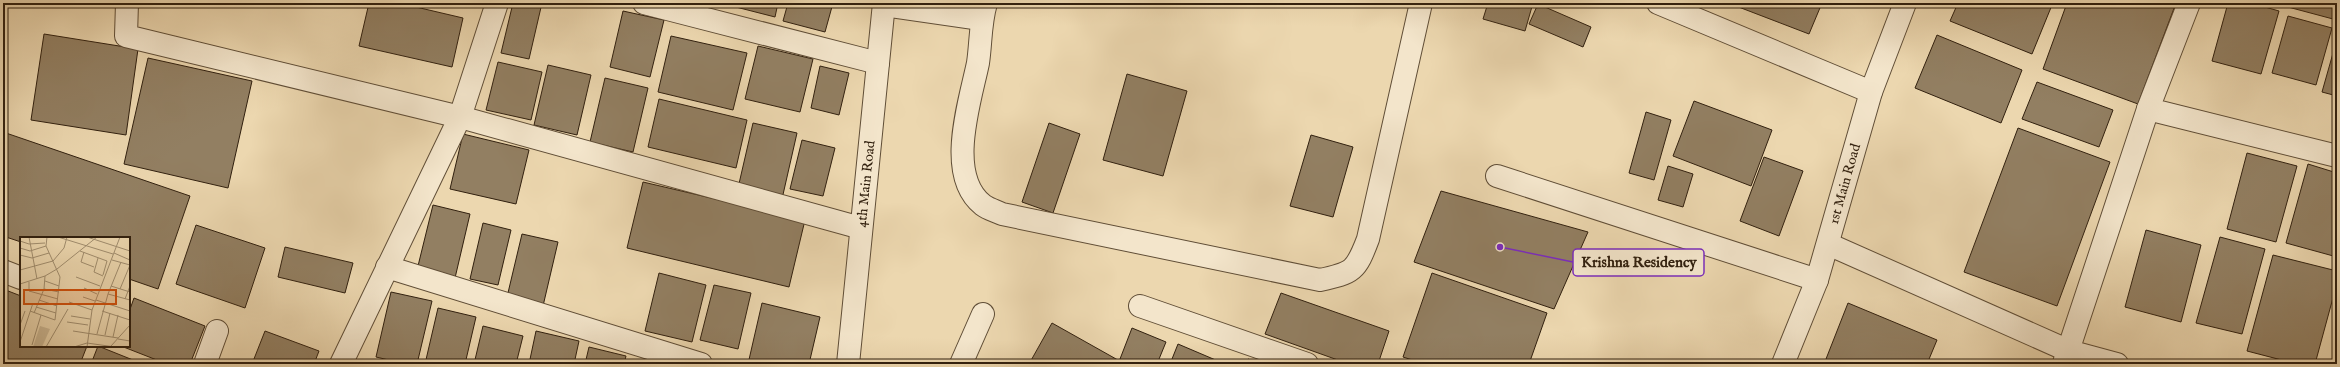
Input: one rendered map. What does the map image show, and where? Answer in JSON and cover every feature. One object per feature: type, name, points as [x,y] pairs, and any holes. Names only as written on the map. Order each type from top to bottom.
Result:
[{"type":"street","points":[[127,3],[126,36],[460,117],[861,228]]},
{"type":"street","points":[[341,364],[460,117],[497,3]]},
{"type":"street","points":[[644,3],[878,63]]},
{"type":"street","points":[[884,4],[984,11],[982,42],[961,150],[968,185],[983,205],[1002,214],[1320,280],[1346,275],[1361,259],[1368,238],[1422,3]]},
{"type":"street","points":[[1658,3],[1871,92]]},
{"type":"street","name":"1st Main Road","points":[[1783,364],[1817,280],[1871,92],[1905,3]]},
{"type":"street","points":[[2067,357],[2148,109],[2189,3]]},
{"type":"street","name":"4th Main Road","points":[[848,364],[884,4]]},
{"type":"street","points":[[2148,109],[2337,156]]},
{"type":"street","points":[[1497,176],[1817,280]]},
{"type":"street","points":[[1828,244],[2067,357],[2117,364]]},
{"type":"street","points":[[387,267],[701,364]]},
{"type":"street","points":[[3,271],[20,278]]},
{"type":"street","points":[[1140,306],[1307,364]]},
{"type":"street","points":[[961,364],[983,314]]},
{"type":"street","points":[[206,364],[217,331]]},
{"type":"building","points":[[369,3],[399,3],[463,18],[452,67],[359,46]]},
{"type":"building","points":[[513,3],[542,3],[529,59],[501,53]]},
{"type":"building","points":[[733,3],[778,3],[775,17],[732,6]]},
{"type":"building","points":[[788,3],[833,3],[825,32],[783,21]]},
{"type":"building","points":[[1488,3],[1533,3],[1525,31],[1483,19]]},
{"type":"building","points":[[1737,3],[1822,3],[1809,34],[1736,6]]},
{"type":"building","points":[[1958,3],[2046,3],[2052,5],[2032,54],[1950,21]]},
{"type":"building","points":[[2067,3],[2176,3],[2138,104],[2043,69]]},
{"type":"building","points":[[2228,3],[2251,3],[2279,11],[2261,74],[2212,61]]},
{"type":"building","points":[[2289,3],[2337,3],[2337,7],[2333,19],[2288,7]]},
{"type":"building","points":[[1538,4],[1591,27],[1583,47],[1529,24]]},
{"type":"building","points":[[623,11],[664,20],[650,77],[610,67]]},
{"type":"building","points":[[2288,16],[2332,28],[2316,85],[2272,73]]},
{"type":"building","points":[[44,34],[138,49],[126,135],[31,120]]},
{"type":"building","points":[[1937,35],[2022,70],[2001,123],[1915,88]]},
{"type":"building","points":[[671,36],[747,53],[733,110],[658,92]]},
{"type":"building","points":[[2337,39],[2337,96],[2322,92]]},
{"type":"building","points":[[758,46],[813,59],[800,112],[745,99]]},
{"type":"building","points":[[148,58],[252,81],[228,188],[124,164]]},
{"type":"building","points":[[498,62],[542,72],[531,120],[486,110]]},
{"type":"building","points":[[548,65],[591,75],[577,135],[534,125]]},
{"type":"building","points":[[820,66],[849,73],[839,115],[811,108]]},
{"type":"building","points":[[1127,74],[1187,91],[1163,176],[1103,160]]},
{"type":"building","points":[[605,78],[648,88],[633,152],[590,142]]},
{"type":"building","points":[[2037,82],[2113,110],[2099,147],[2022,119]]},
{"type":"building","points":[[659,99],[747,120],[736,168],[648,147]]},
{"type":"building","points":[[1694,101],[1772,130],[1751,186],[1673,156]]},
{"type":"building","points":[[1646,112],[1671,120],[1654,180],[1629,173]]},
{"type":"building","points":[[753,123],[797,133],[782,199],[738,188]]},
{"type":"building","points":[[1049,123],[1080,134],[1053,213],[1022,202]]},
{"type":"building","points":[[2018,128],[2110,162],[2057,306],[1964,272]]},
{"type":"building","points":[[3,132],[190,196],[158,289],[130,279],[130,237],[20,237],[20,242],[3,236]]},
{"type":"building","points":[[463,134],[529,150],[516,204],[450,189]]},
{"type":"building","points":[[1311,135],[1353,147],[1333,217],[1290,206]]},
{"type":"building","points":[[802,140],[835,148],[823,196],[790,189]]},
{"type":"building","points":[[2247,153],[2297,166],[2276,242],[2227,229]]},
{"type":"building","points":[[1764,157],[1803,171],[1779,236],[1740,221]]},
{"type":"building","points":[[2308,164],[2337,173],[2337,257],[2286,243]]},
{"type":"building","points":[[1668,166],[1693,174],[1683,207],[1658,200]]},
{"type":"building","points":[[643,182],[805,220],[789,287],[627,248]]},
{"type":"building","points":[[1441,191],[1588,232],[1554,309],[1414,262]]},
{"type":"building","points":[[433,205],[470,214],[455,278],[417,270]]},
{"type":"building","points":[[483,223],[511,230],[498,285],[470,279]]},
{"type":"building","points":[[196,225],[265,248],[245,308],[176,284]]},
{"type":"building","points":[[2146,230],[2201,245],[2181,322],[2125,307]]},
{"type":"building","points":[[522,234],[558,242],[543,306],[507,297]]},
{"type":"building","points":[[2220,237],[2265,249],[2242,334],[2196,323]]},
{"type":"building","points":[[285,247],[353,263],[345,293],[278,277]]},
{"type":"building","points":[[2273,255],[2337,271],[2337,283],[2315,364],[2297,364],[2247,351]]},
{"type":"building","points":[[659,273],[706,285],[692,342],[645,331]]},
{"type":"building","points":[[1432,273],[1547,313],[1529,364],[1425,364],[1403,357]]},
{"type":"building","points":[[714,285],[751,293],[738,349],[700,340]]},
{"type":"building","points":[[3,289],[20,296],[20,347],[87,347],[80,364],[3,364]]},
{"type":"building","points":[[391,292],[432,301],[417,364],[406,364],[376,357]]},
{"type":"building","points":[[1281,293],[1389,331],[1378,364],[1349,364],[1265,334]]},
{"type":"building","points":[[134,298],[205,326],[190,364],[167,364],[124,347],[130,347],[130,309]]},
{"type":"building","points":[[762,303],[820,317],[809,364],[748,364]]},
{"type":"building","points":[[1848,303],[1937,340],[1927,364],[1839,364],[1826,359]]},
{"type":"building","points":[[438,308],[476,317],[465,364],[425,364]]},
{"type":"building","points":[[1052,323],[1125,364],[1029,364]]},
{"type":"building","points":[[483,326],[523,336],[516,364],[474,364]]},
{"type":"building","points":[[1132,328],[1166,342],[1157,364],[1131,364],[1120,359]]},
{"type":"building","points":[[265,331],[319,351],[314,364],[252,364]]},
{"type":"building","points":[[536,331],[579,341],[574,364],[529,364]]},
{"type":"building","points":[[1178,344],[1225,364],[1170,364]]},
{"type":"building","points":[[2337,345],[2337,364],[2336,364],[2332,363]]},
{"type":"building","points":[[98,347],[100,347],[143,364],[91,364]]},
{"type":"building","points":[[589,347],[626,356],[624,364],[585,364]]},
{"type":"building","points":[[1248,359],[1262,364],[1246,364]]},
{"type":"place","name":"Krishna Residency","points":[[1500,247]]}]
